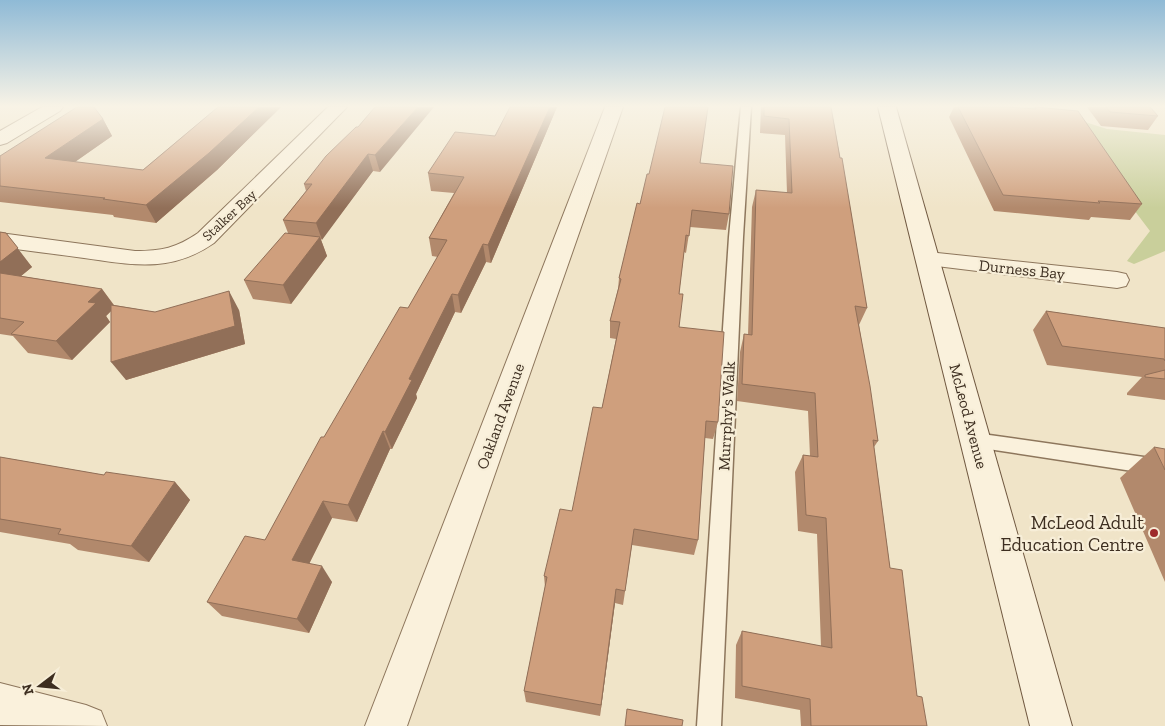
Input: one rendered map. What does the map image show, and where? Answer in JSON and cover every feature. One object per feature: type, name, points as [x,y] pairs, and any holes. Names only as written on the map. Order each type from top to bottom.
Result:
[{"type":"street","name":"Stalker Bay","points":[[0,240],[135,258],[176,256],[193,248],[206,238],[304,141]]},
{"type":"street","name":"Oakland Avenue","points":[[386,726],[602,141]]},
{"type":"street","name":"McLeod Avenue","points":[[897,141],[1051,726]]},
{"type":"street","name":"Durness Bay","points":[[928,259],[1117,280]]},
{"type":"street","points":[[0,704],[86,726]]},
{"type":"lane","name":"Murrphy's Walk","points":[[709,726],[744,141]]},
{"type":"lane","points":[[975,440],[1165,468]]},
{"type":"green space","points":[[1082,141],[1165,141],[1165,251],[1134,264],[1127,261],[1150,231]]},
{"type":"building","points":[[24,141],[70,141],[45,158],[143,170],[178,141],[222,141],[146,205],[103,199],[105,198],[0,186],[0,156]]},
{"type":"building","points":[[342,141],[388,141],[375,155],[368,154],[316,223],[283,220],[312,184],[304,184],[326,156]]},
{"type":"building","points":[[449,141],[535,141],[488,245],[483,244],[458,295],[452,294],[409,379],[412,380],[385,432],[383,431],[348,505],[323,501],[292,560],[322,566],[297,619],[207,602],[245,536],[265,540],[321,437],[324,437],[400,307],[408,308],[447,240],[429,238],[464,177],[428,173]]},
{"type":"building","points":[[657,141],[703,141],[700,163],[733,166],[729,214],[692,210],[689,236],[686,235],[679,294],[683,294],[679,327],[724,332],[718,422],[706,421],[698,540],[634,529],[625,591],[616,589],[601,705],[524,691],[547,577],[544,576],[560,509],[572,511],[593,407],[602,408],[620,322],[610,321],[637,203],[640,204],[647,174],[649,174]]},
{"type":"building","points":[[790,141],[837,141],[840,158],[842,158],[867,308],[855,306],[878,441],[873,440],[890,568],[902,570],[917,696],[922,697],[927,726],[811,726],[810,699],[742,686],[742,631],[832,648],[826,518],[806,515],[803,455],[818,457],[815,393],[742,384],[744,334],[752,335],[756,190],[792,193]]},
{"type":"building","points":[[975,141],[1099,141],[1142,204],[1098,201],[1100,203],[1003,195]]},
{"type":"building","points":[[0,232],[6,233],[18,248],[0,262]]},
{"type":"building","points":[[285,233],[320,237],[283,285],[244,280]]},
{"type":"building","points":[[0,273],[102,289],[88,302],[96,303],[56,341],[11,334],[24,322],[0,318]]},
{"type":"building","points":[[229,291],[235,326],[111,362],[111,305],[155,312]]},
{"type":"building","points":[[1046,311],[1165,328],[1165,361],[1164,359],[1062,346]]},
{"type":"building","points":[[1165,370],[1165,379],[1145,377],[1145,375]]},
{"type":"building","points":[[1154,447],[1165,449],[1165,470]]},
{"type":"building","points":[[0,457],[104,475],[106,472],[175,482],[131,546],[58,534],[61,529],[0,519]]},
{"type":"building","points":[[627,709],[683,720],[682,726],[625,726]]},
{"type":"place","name":"McLeod Adult Education Centre","points":[[1154,533]]}]
